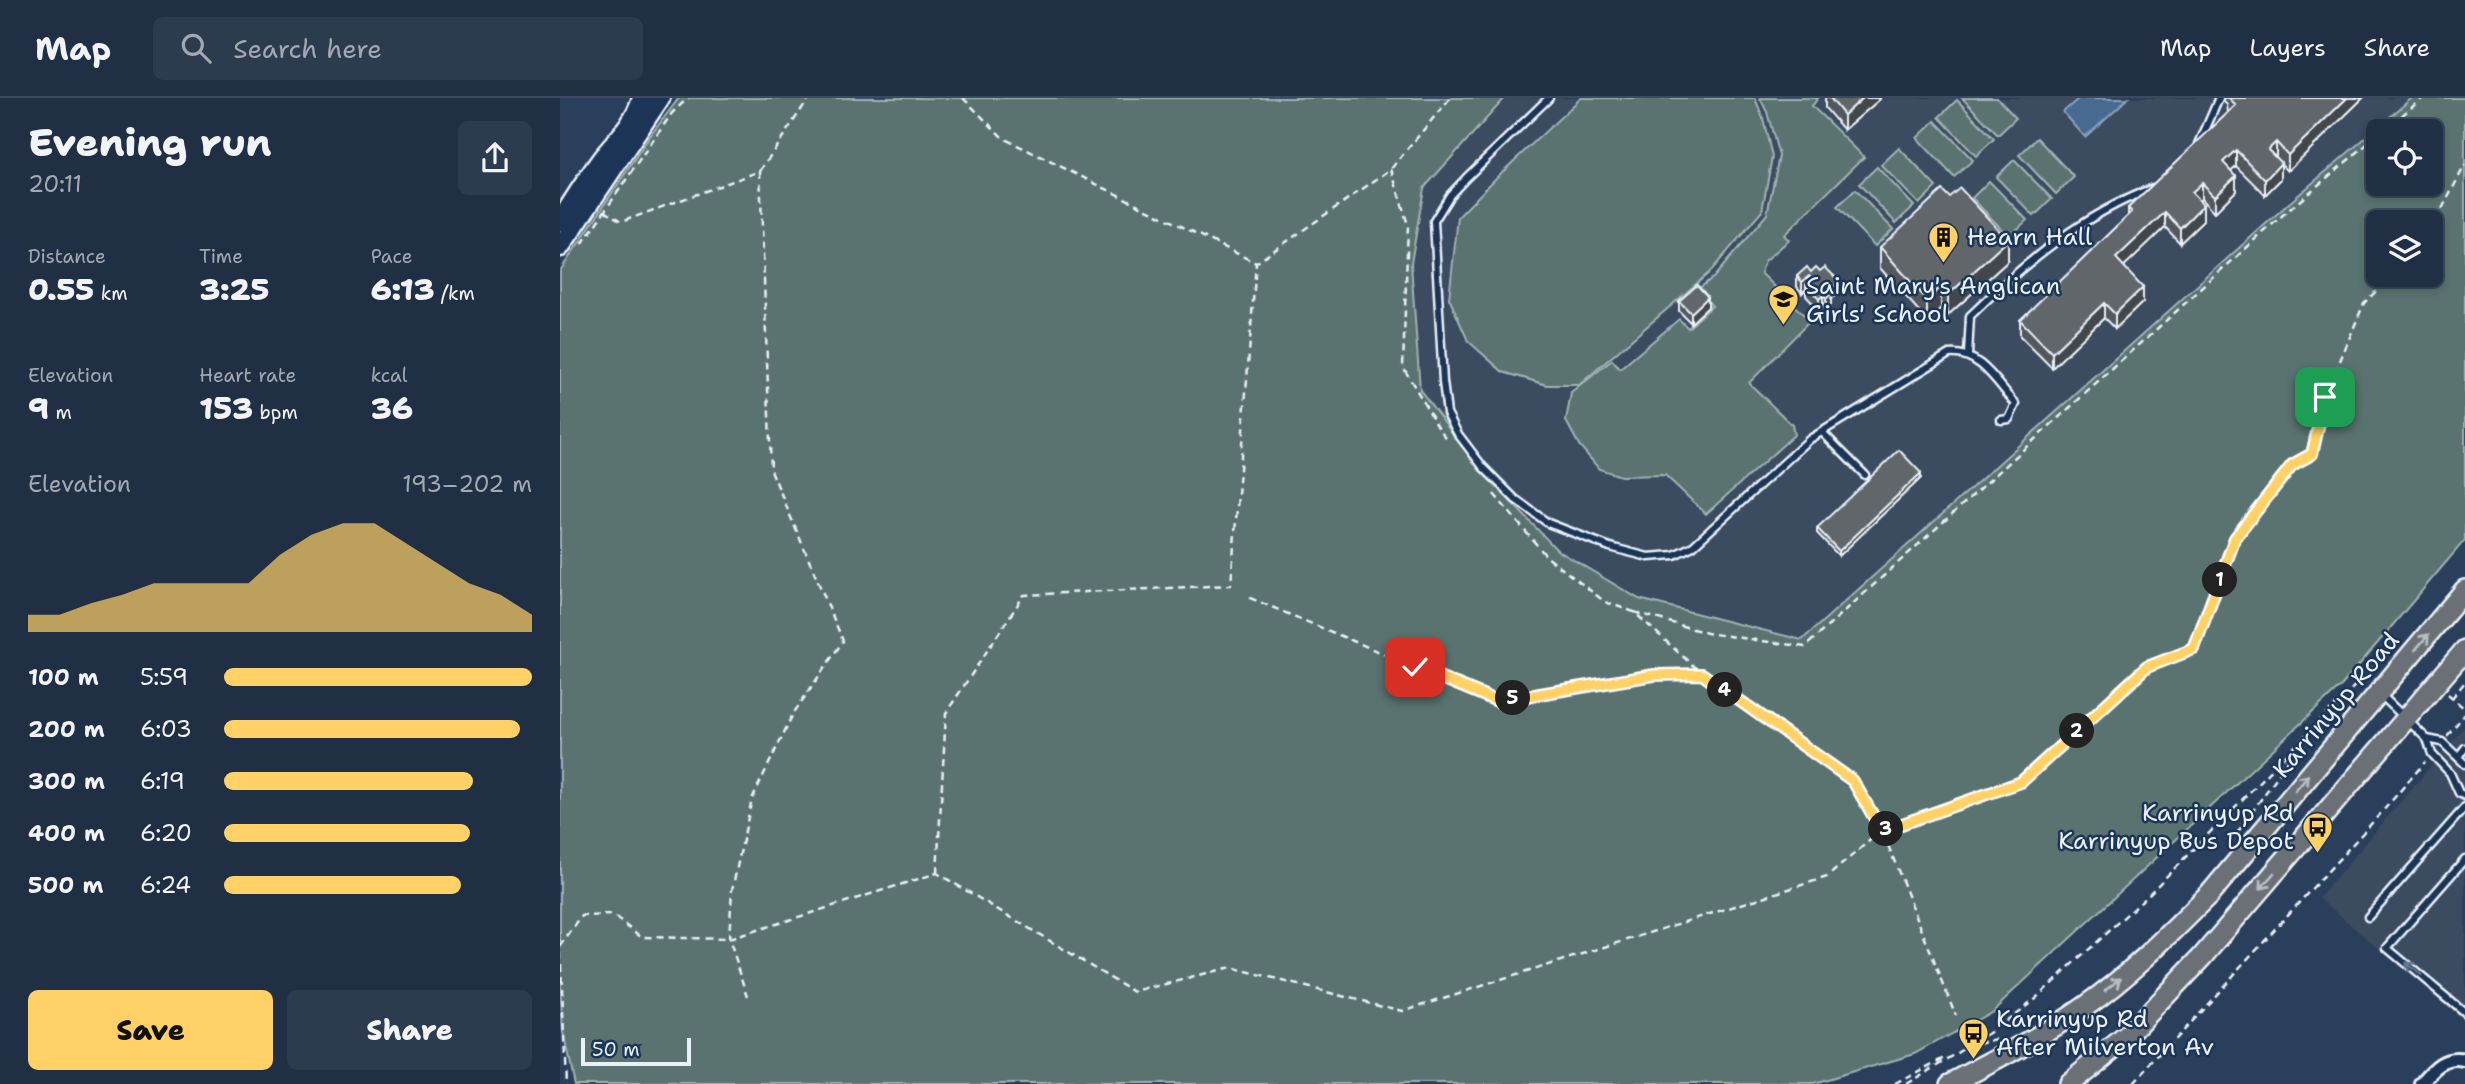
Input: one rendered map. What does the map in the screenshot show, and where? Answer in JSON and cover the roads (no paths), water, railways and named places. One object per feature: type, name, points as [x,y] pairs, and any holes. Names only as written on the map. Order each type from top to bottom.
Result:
[{"type":"highway","name":"Karrinyup Road","points":[[1951,1084],[2035,1038],[2086,1006],[2172,933],[2209,895],[2465,590]]},
{"type":"highway","points":[[2068,1084],[2126,1037],[2202,957],[2465,650]]},
{"type":"main road","points":[[560,221],[602,159],[625,131],[639,109],[642,98]]},
{"type":"main road","points":[[568,248],[589,202],[660,98]]},
{"type":"street","points":[[2422,1084],[2435,1068],[2446,1061],[2465,1061]]},
{"type":"lane","points":[[1549,98],[1450,195],[1434,220],[1447,413],[1458,434],[1483,467],[1515,499],[1548,523],[1609,547],[1648,557],[1674,555],[1693,546],[1810,439],[1949,354],[1962,353],[1975,358],[2016,404],[2009,419],[2001,420]]},
{"type":"lane","points":[[2190,152],[2199,144],[2219,98]]},
{"type":"lane","points":[[1968,355],[1970,316],[1990,297],[2092,216],[2123,199],[2157,186]]},
{"type":"lane","points":[[1822,432],[1865,475]]},
{"type":"lane","points":[[2379,693],[2427,739],[2432,754],[2450,773],[2459,793],[2465,796]]},
{"type":"lane","points":[[2427,739],[2442,742],[2465,764]]},
{"type":"lane","points":[[2458,757],[2465,748]]},
{"type":"lane","points":[[2368,917],[2465,807]]},
{"type":"lane","points":[[2465,859],[2387,948],[2465,1013]]},
{"type":"place","name":"Hearn Hall","points":[[1944,264]]},
{"type":"place","name":"Saint Mary's Anglican Girls' School","points":[[1783,327]]},
{"type":"place","name":"Karrinyup Rd Karrinyup Bus Depot","points":[[2317,854]]},
{"type":"place","name":"Karrinyup Rd After Milverton Av","points":[[1973,1060]]}]
